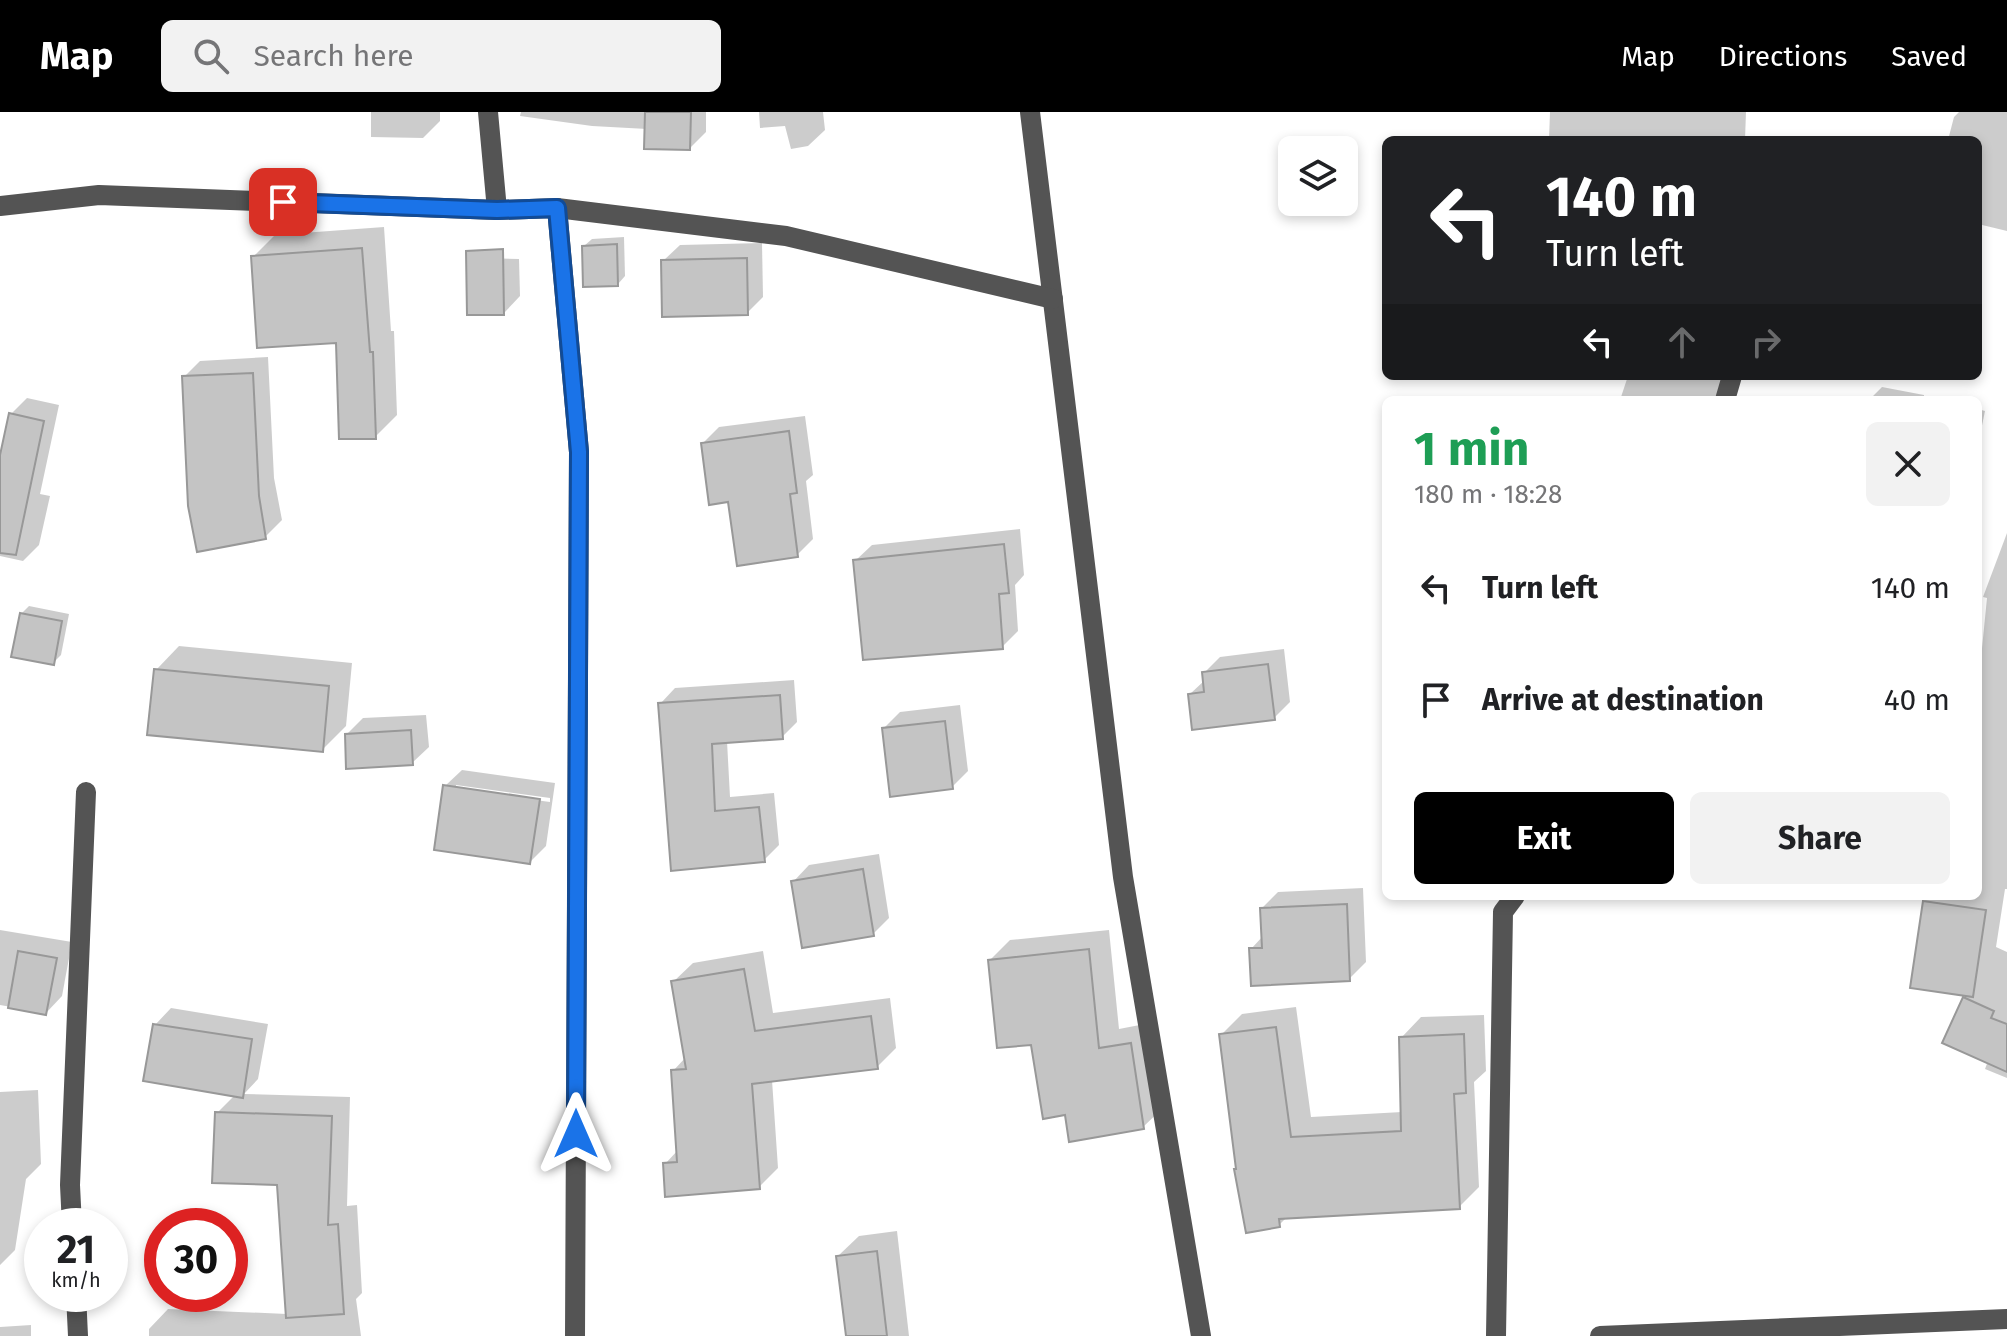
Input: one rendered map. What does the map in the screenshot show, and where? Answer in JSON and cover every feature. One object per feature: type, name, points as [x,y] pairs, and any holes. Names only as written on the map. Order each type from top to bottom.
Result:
[{"type":"street","points":[[488,112],[497,210]]},
{"type":"street","points":[[1030,112],[1123,877],[1201,1336]]},
{"type":"street","points":[[0,206],[99,195],[497,210],[557,208],[786,236],[1053,299]]},
{"type":"street","points":[[557,208],[579,452],[575,1336]]},
{"type":"street","points":[[71,1208],[86,792]]},
{"type":"street","points":[[1496,1336],[1503,912],[1512,900]]},
{"type":"street","points":[[77,1312],[78,1336]]},
{"type":"street","points":[[1600,1336],[2007,1319]]},
{"type":"building","points":[[645,112],[691,112],[690,150],[644,149]]},
{"type":"building","points":[[617,244],[618,286],[583,287],[582,246]]},
{"type":"building","points":[[362,248],[370,352],[373,352],[376,439],[339,439],[336,343],[257,348],[251,256]]},
{"type":"building","points":[[503,249],[504,315],[467,315],[466,251]]},
{"type":"building","points":[[747,258],[748,315],[662,317],[661,260]]},
{"type":"building","points":[[253,373],[259,496],[266,539],[197,552],[188,506],[182,376]]},
{"type":"building","points":[[9,413],[44,421],[16,555],[0,553],[0,455]]},
{"type":"building","points":[[789,431],[797,493],[790,494],[798,557],[737,566],[728,502],[709,505],[701,443]]},
{"type":"building","points":[[1004,544],[1009,593],[999,594],[1003,649],[863,660],[853,560]]},
{"type":"building","points":[[20,613],[62,621],[54,665],[11,657]]},
{"type":"building","points":[[1268,664],[1275,720],[1192,730],[1188,694],[1204,692],[1202,672]]},
{"type":"building","points":[[154,669],[329,686],[323,752],[147,735]]},
{"type":"building","points":[[780,695],[783,739],[712,744],[715,811],[759,807],[765,862],[671,871],[658,703]]},
{"type":"building","points":[[945,721],[953,789],[890,797],[882,728]]},
{"type":"building","points":[[411,730],[413,765],[346,769],[345,734]]},
{"type":"building","points":[[443,785],[540,799],[530,864],[434,850]]},
{"type":"building","points":[[863,869],[874,936],[802,948],[791,881]]},
{"type":"building","points":[[1923,901],[1986,910],[1973,997],[1910,988]]},
{"type":"building","points":[[1347,904],[1350,981],[1251,986],[1249,948],[1262,948],[1260,908]]},
{"type":"building","points":[[1089,949],[1099,1048],[1131,1043],[1144,1129],[1069,1142],[1065,1115],[1043,1119],[1031,1045],[997,1048],[988,960]]},
{"type":"building","points":[[18,951],[57,958],[46,1015],[8,1008]]},
{"type":"building","points":[[744,969],[755,1031],[871,1016],[878,1069],[752,1084],[760,1189],[665,1197],[663,1163],[677,1162],[671,1070],[686,1069],[671,981]]},
{"type":"building","points":[[1963,997],[1994,1011],[1991,1018],[2007,1024],[2007,1072],[1942,1043]]},
{"type":"building","points":[[153,1024],[252,1039],[243,1098],[143,1081]]},
{"type":"building","points":[[1276,1027],[1291,1137],[1401,1131],[1399,1037],[1464,1034],[1466,1093],[1454,1094],[1460,1209],[1279,1219],[1280,1227],[1246,1233],[1234,1169],[1219,1034]]},
{"type":"building","points":[[215,1112],[332,1116],[328,1225],[338,1224],[344,1314],[286,1318],[277,1185],[212,1183]]},
{"type":"building","points":[[877,1251],[887,1336],[846,1336],[836,1256]]},
{"type":"route","points":[[283,202],[497,210],[557,208],[579,452],[576,1134]]}]
